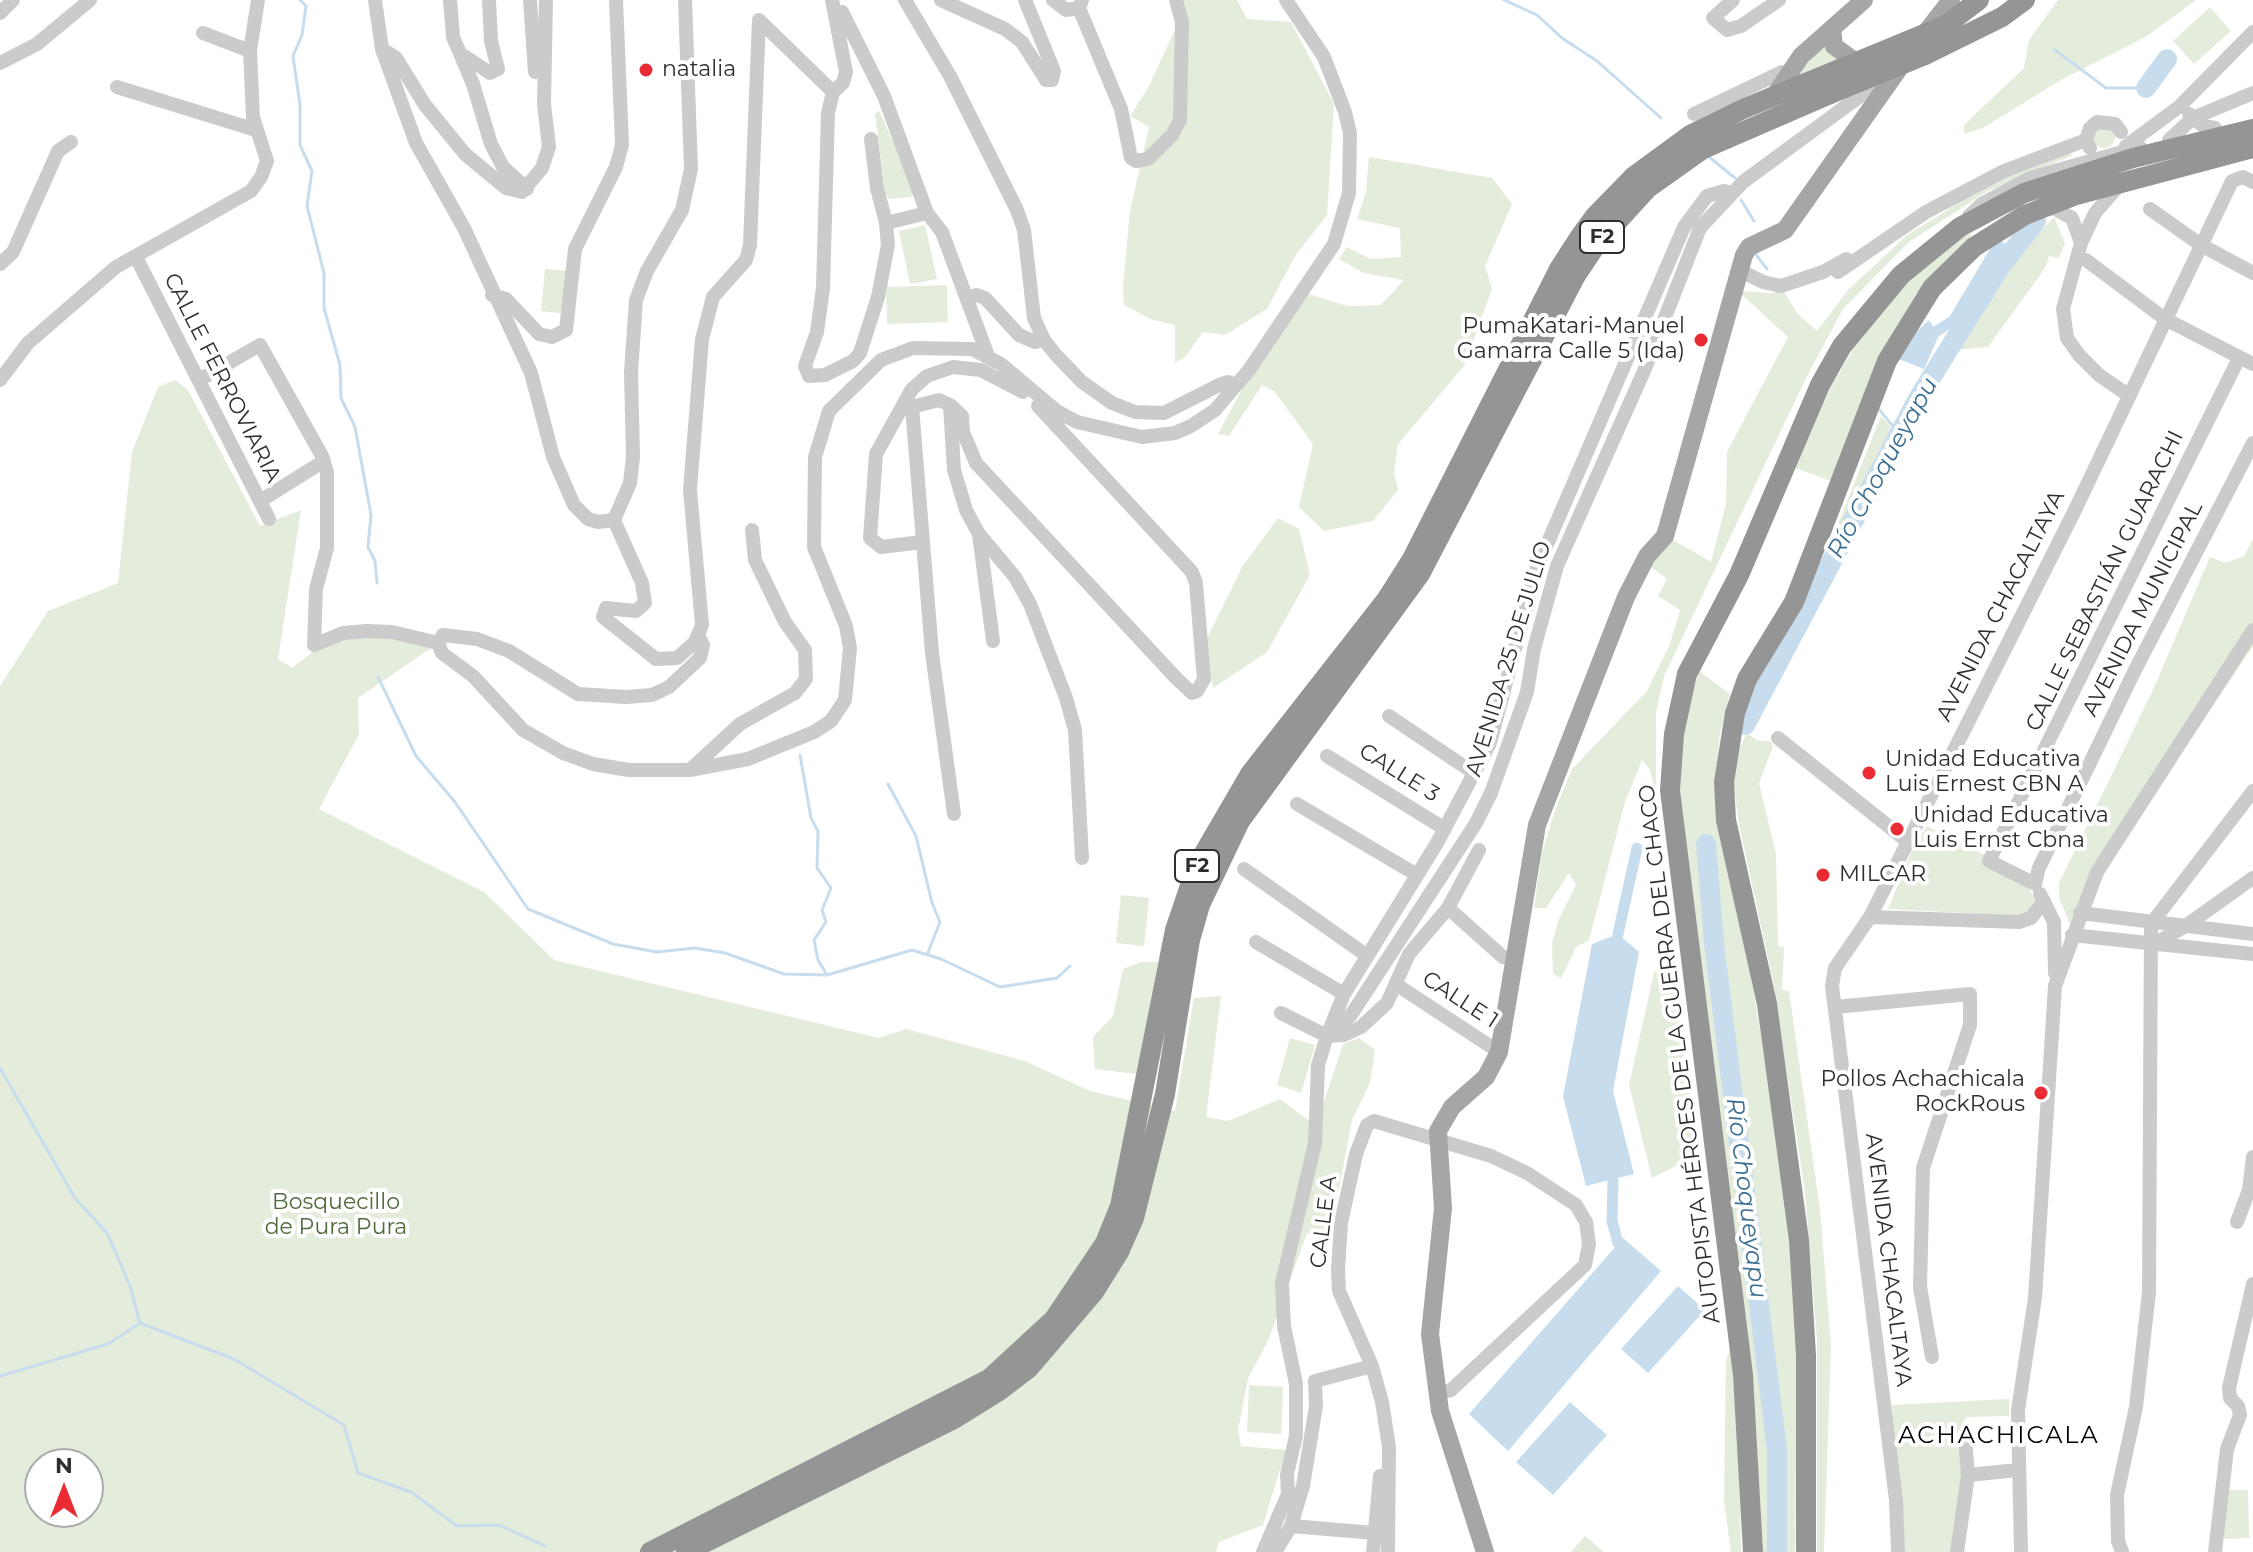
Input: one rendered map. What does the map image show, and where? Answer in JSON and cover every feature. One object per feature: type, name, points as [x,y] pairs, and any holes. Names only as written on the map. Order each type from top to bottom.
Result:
[{"type":"highway","name":"F2","points":[[650,1552],[989,1379],[1019,1354],[1063,1307],[1105,1243],[1120,1206],[1178,918],[1197,865],[1225,811],[1250,774],[1386,600],[1412,559],[1559,269],[1595,216],[1662,154],[1716,121],[1946,25],[1979,0]]},
{"type":"highway","name":"F2","points":[[686,1552],[954,1419],[999,1391],[1029,1368],[1094,1292],[1119,1252],[1134,1218],[1165,1094],[1190,940],[1200,905],[1240,821],[1420,574],[1575,277],[1597,244],[1648,188],[1703,149],[1925,55],[2002,17],[2025,0]]},
{"type":"highway","name":"AUTOPISTA HÉROES DE LA GUERRA DEL CHACO","points":[[1753,1552],[1743,1375],[1670,790],[1674,734],[1687,674],[1739,575],[1820,385],[1868,312],[1901,275],[1948,236],[1997,205],[2063,179],[2253,129]]},
{"type":"highway","points":[[1806,1552],[1806,1370],[1799,1240],[1767,1004],[1726,820],[1724,782],[1727,751],[1747,679],[1794,602],[1887,361],[1902,332],[1932,288],[1974,247],[2012,221],[2048,205],[2253,148]]},
{"type":"main road","points":[[1775,95],[1801,56],[1864,0]]},
{"type":"main road","points":[[1485,1552],[1437,1394],[1430,1334],[1443,1208],[1438,1143],[1441,1120],[1486,1077],[1499,1052],[1537,825],[1626,597],[1647,556],[1665,536],[1739,270],[1749,247],[1785,230],[1951,0]]},
{"type":"main road","points":[[1832,29],[1834,46],[1864,59]]},
{"type":"street","points":[[0,13],[13,0]]},
{"type":"street","points":[[0,63],[37,44],[90,0]]},
{"type":"street","points":[[0,380],[28,343],[116,267],[251,191],[267,161],[256,130],[250,51],[258,0]]},
{"type":"street","points":[[375,0],[382,49],[416,143],[464,228],[492,295],[531,373],[553,457],[574,505],[588,519],[614,520]]},
{"type":"street","points":[[450,0],[453,37],[496,156],[527,189]]},
{"type":"street","points":[[461,54],[490,73],[498,69],[491,41],[489,0]]},
{"type":"street","points":[[530,0],[539,122],[544,133],[549,134]]},
{"type":"street","points":[[382,49],[396,58],[425,105],[465,154],[516,193],[527,189],[542,168],[549,134],[544,104],[546,0]]},
{"type":"street","points":[[492,295],[506,299],[539,334],[552,337],[566,330],[575,249],[616,167],[622,145],[616,0]]},
{"type":"street","points":[[685,0],[691,169],[682,210],[647,271],[636,300],[631,372],[633,474],[614,520],[642,583],[645,603],[636,611],[606,608],[605,621],[650,655],[664,660],[683,654],[699,637]]},
{"type":"street","points":[[835,0],[846,72],[843,83],[833,92],[828,113],[823,288],[817,332],[807,356],[806,372],[815,378],[853,361],[860,353],[878,297],[888,245],[871,139]]},
{"type":"street","points":[[835,0],[884,96],[927,213],[942,232],[988,356]]},
{"type":"street","points":[[905,0],[950,76],[1017,210],[1024,230],[1034,318],[1044,340],[1082,382],[1112,403],[1135,412],[1164,413],[1219,385],[1228,382],[1236,385]]},
{"type":"street","points":[[941,0],[1005,29],[1022,42],[1046,80],[1052,80],[1054,71],[1025,0]]},
{"type":"street","points":[[1053,0],[1066,10],[1080,4],[1129,133],[1131,158],[1136,161],[1148,159],[1172,135],[1180,120],[1182,22],[1176,0]]},
{"type":"street","points":[[438,643],[442,653],[473,676],[504,713],[545,744],[593,764],[629,770],[690,770],[731,765],[814,732],[831,721],[845,700],[850,657],[846,626],[814,547],[815,457],[829,411],[877,363],[900,351],[934,346],[972,349],[988,356],[1058,412],[1077,422],[1123,435],[1163,435],[1191,426],[1215,410],[1236,385],[1334,244],[1349,193],[1350,133],[1324,57],[1286,0]]},
{"type":"street","points":[[1733,0],[1713,18],[1727,30],[1741,26],[1779,0]]},
{"type":"street","points":[[438,643],[443,635],[477,639],[509,651],[578,694],[626,697],[652,695],[669,687],[700,658],[703,599],[690,490],[702,339],[713,297],[746,260],[750,245],[759,20],[833,92]]},
{"type":"street","points":[[2116,152],[2151,130],[2180,106],[2253,32]]},
{"type":"street","points":[[203,33],[250,51]]},
{"type":"street","points":[[1694,114],[1782,72],[1790,74]]},
{"type":"street","name":"AVENIDA 25 DE JULIO","points":[[1327,1036],[1351,1015],[1476,823],[1491,793],[1527,692],[1534,649],[1557,566],[1644,371],[1692,242],[1706,219],[1731,193],[1872,85],[1894,75]]},
{"type":"street","points":[[117,87],[256,130]]},
{"type":"street","points":[[2169,140],[2193,118],[2253,93]]},
{"type":"street","points":[[2180,106],[2203,126],[2215,128]]},
{"type":"street","points":[[1948,236],[1982,204],[2030,178],[2100,156],[2253,119]]},
{"type":"street","points":[[2100,156],[2090,149],[2086,140],[2090,128],[2097,122],[2115,124],[2121,132]]},
{"type":"street","points":[[2121,132],[2151,130]]},
{"type":"street","points":[[2116,152],[2121,132]]},
{"type":"street","points":[[1739,270],[1781,286],[1823,272],[2004,171],[2086,140]]},
{"type":"street","points":[[0,264],[13,252],[58,151],[71,142]]},
{"type":"street","name":"AVENIDA CHACALTAYA","points":[[1898,1552],[1896,1500],[1835,1007],[1835,968],[1870,917],[2074,512],[2232,181],[2243,177],[2253,182]]},
{"type":"street","points":[[2122,182],[2095,213],[2081,243],[2066,290],[2063,327],[2079,355],[2099,375],[2128,395]]},
{"type":"street","name":"AVENIDA 25 DE JULIO","points":[[1327,1036],[1344,994],[1445,829],[1490,743],[1536,570],[1633,339],[1692,214],[1707,196],[1724,191],[1731,193]]},
{"type":"street","points":[[2048,205],[2072,218],[2081,243]]},
{"type":"street","points":[[2150,209],[2201,245],[2253,273]]},
{"type":"street","points":[[886,223],[927,213]]},
{"type":"street","points":[[1838,272],[1881,245],[1888,236]]},
{"type":"street","name":"CALLE FERROVIARIA","points":[[136,257],[269,519]]},
{"type":"street","points":[[2086,260],[2165,319],[2246,361]]},
{"type":"street","points":[[968,297],[977,295],[985,298],[1019,335],[1035,342],[1044,340]]},
{"type":"street","points":[[199,380],[260,345],[324,461],[327,472],[327,548],[316,589],[314,645],[343,633],[366,631],[392,632],[438,643]]},
{"type":"street","points":[[860,353],[877,363]]},
{"type":"street","name":"CALLE SEBASTIÁN GUARACHI","points":[[2035,884],[1989,861],[2246,361]]},
{"type":"street","points":[[907,407],[939,400],[950,405],[962,416],[963,432],[976,463],[1177,679],[1192,693],[1197,691],[1204,679],[1196,583],[1192,572],[1035,403],[981,370],[953,367],[920,381],[876,454],[870,538],[881,547],[922,542]]},
{"type":"street","points":[[950,405],[960,495],[979,534],[1015,577],[1030,604],[1066,698],[1075,730],[1082,858]]},
{"type":"street","points":[[907,407],[932,653],[954,814]]},
{"type":"street","name":"AVENIDA MUNICIPAL","points":[[2035,884],[2039,868],[2135,670],[2253,443]]},
{"type":"street","points":[[260,501],[324,461]]},
{"type":"street","points":[[690,770],[740,724],[795,693],[806,679],[805,650],[785,622],[755,560],[752,530]]},
{"type":"street","points":[[979,534],[993,641]]},
{"type":"street","points":[[2055,986],[2097,872],[2253,630]]},
{"type":"street","points":[[1389,716],[1474,773]]},
{"type":"street","points":[[1778,738],[1907,841]]},
{"type":"street","name":"CALLE 3","points":[[1327,756],[1445,829]]},
{"type":"street","points":[[2122,1552],[2118,1541],[2117,1495],[2136,1407],[2149,1292],[2151,924],[2253,791]]},
{"type":"street","points":[[1297,804],[1417,875]]},
{"type":"street","points":[[1281,1013],[1327,1036],[1356,1030],[1387,1003],[1409,954],[1448,908],[1479,850]]},
{"type":"street","points":[[1244,869],[1366,955]]},
{"type":"street","points":[[2151,945],[2184,927],[2253,878]]},
{"type":"street","points":[[2021,1552],[2018,1410],[2035,1298],[2055,986],[2055,929],[2035,884]]},
{"type":"street","points":[[1870,917],[2019,922],[2031,918],[2044,901]]},
{"type":"street","points":[[1448,908],[1503,957],[1513,958]]},
{"type":"street","points":[[2080,913],[2253,934]]},
{"type":"street","points":[[2072,935],[2253,954]]},
{"type":"street","points":[[1256,942],[1344,994]]},
{"type":"street","name":"CALLE 1","points":[[1397,985],[1499,1052]]},
{"type":"street","points":[[1835,1007],[1970,994],[1970,1025],[1923,1168],[1920,1287],[1932,1357]]},
{"type":"street","points":[[1263,1552],[1288,1494],[1287,1474],[1296,1436],[1296,1384],[1284,1326],[1282,1283],[1315,1143],[1316,1077],[1327,1036]]},
{"type":"street","name":"CALLE A","points":[[1387,1441],[1372,1366],[1339,1291],[1341,1223],[1356,1154],[1367,1125],[1374,1121],[1438,1143]]},
{"type":"street","points":[[1437,1394],[1451,1390],[1585,1265],[1589,1234],[1576,1205],[1527,1173],[1491,1156],[1438,1143]]},
{"type":"street","points":[[2237,1222],[2249,1190],[2253,1157]]},
{"type":"street","points":[[2215,1552],[2213,1546],[2227,1449],[2240,1415],[2238,1406],[2230,1398],[2229,1388],[2253,1284]]},
{"type":"street","points":[[1275,1552],[1291,1526],[1311,1447],[1315,1381],[1372,1366]]},
{"type":"street","points":[[1957,1552],[1968,1475],[1965,1438]]},
{"type":"street","points":[[1373,1552],[1383,1446],[1387,1441]]},
{"type":"street","points":[[1387,1441],[1388,1552]]},
{"type":"street","points":[[1968,1475],[2018,1470]]},
{"type":"street","points":[[1291,1526],[1375,1533]]},
{"type":"green space","points":[[1181,0],[1237,0],[1247,19],[1291,22],[1334,104],[1327,215],[1295,256],[1267,309],[1225,335],[1203,332],[1185,357],[1175,363],[1175,325],[1150,319],[1124,305],[1123,287],[1130,211],[1149,127],[1130,116],[1148,88],[1181,17]]},
{"type":"green space","points":[[2058,0],[2196,0],[2147,36],[2059,81],[1983,128],[1964,134],[1964,125],[2024,68],[2029,40]]},
{"type":"green space","points":[[2210,7],[2231,31],[2194,64],[2173,41]]},
{"type":"green space","points":[[1827,43],[1838,60],[1798,77],[1802,68]]},
{"type":"green space","points":[[879,111],[917,193],[910,197],[889,199],[885,193],[875,114]]},
{"type":"green space","points":[[2104,126],[2115,137],[2104,148],[2093,137]]},
{"type":"green space","points":[[2068,152],[2073,155],[1988,191],[1909,242],[1843,309],[1806,378],[1664,676],[1656,713],[1656,793],[1650,770],[1642,760],[1625,802],[1589,940],[1576,947],[1561,978],[1553,974],[1552,944],[1558,921],[1576,885],[1569,873],[1546,908],[1534,908],[1542,853],[1556,808],[1572,769],[1647,691],[1670,644],[1680,610],[1658,596],[1667,579],[1651,567],[1668,537],[1711,562],[1726,504],[1727,452],[1788,337],[1738,291],[1770,293],[1783,290],[1798,314],[1817,331],[1849,289],[1906,236],[1998,178]]},
{"type":"green space","points":[[1369,157],[1492,178],[1512,204],[1485,266],[1492,289],[1464,366],[1398,444],[1394,472],[1398,490],[1373,521],[1324,531],[1299,507],[1313,444],[1274,391],[1262,385],[1229,436],[1218,434],[1250,374],[1308,294],[1348,306],[1381,305],[1404,280],[1364,273],[1339,259],[1347,247],[1371,259],[1401,257],[1400,228],[1357,219],[1366,192]]},
{"type":"green space","points":[[2054,217],[2065,243],[2059,258],[2049,256],[2045,268],[1988,347],[1953,350],[2013,262]]},
{"type":"green space","points":[[925,225],[937,279],[910,284],[899,231]]},
{"type":"green space","points":[[1967,233],[1972,236],[1917,292],[1888,341],[1831,481],[1795,468],[1817,412],[1860,337],[1914,274]]},
{"type":"green space","points":[[545,269],[570,271],[566,314],[541,311]]},
{"type":"green space","points":[[947,285],[948,322],[887,324],[886,287]]},
{"type":"green space","name":"Bosquecillo de Pura Pura","points":[[175,380],[188,390],[260,526],[301,510],[278,659],[292,668],[332,637],[370,630],[431,648],[358,698],[359,734],[319,809],[484,892],[554,960],[879,1038],[906,1029],[1025,1061],[1090,1091],[1175,1111],[1194,998],[1221,996],[1206,1117],[1228,1121],[1280,1099],[1316,1126],[1343,1044],[1359,1038],[1375,1050],[1370,1083],[1352,1120],[1330,1237],[1307,1233],[1268,1341],[1248,1378],[1238,1430],[1241,1446],[1286,1450],[1263,1525],[1219,1542],[1216,1552],[0,1552],[0,686],[48,611],[118,583],[132,452],[158,387]]},
{"type":"green space","points":[[1881,416],[1902,440],[1763,693],[1819,572]]},
{"type":"green space","points":[[1278,518],[1299,529],[1310,575],[1267,652],[1213,688],[1204,645],[1242,567]]},
{"type":"green space","points":[[2253,539],[2253,646],[2103,871],[2072,961],[2074,934],[2059,897],[2059,883],[2153,690],[2210,557],[2225,563],[2244,556]]},
{"type":"green space","points":[[1699,671],[1730,694],[1720,733],[1716,776],[1774,1109],[1790,1243],[1797,1352],[1795,1552],[1785,1552],[1784,1448],[1711,838],[1700,839],[1700,871],[1770,1449],[1770,1552],[1760,1552],[1757,1441],[1748,1344],[1679,779],[1681,736]]},
{"type":"green space","points":[[1747,733],[1758,741],[1770,741],[1773,747],[1759,783],[1776,854],[1778,946],[1784,947],[1782,990],[1789,991],[1820,1210],[1831,1345],[1824,1552],[1817,1552],[1817,1340],[1805,1192],[1773,981],[1739,825],[1733,778],[1735,757]]},
{"type":"green space","points":[[1927,826],[1987,856],[2028,887],[2036,902],[2025,916],[1888,909],[1915,843]]},
{"type":"green space","points":[[1121,895],[1149,898],[1144,946],[1116,943]]},
{"type":"green space","points":[[1141,962],[1158,962],[1136,1074],[1095,1069],[1093,1037],[1113,1016],[1123,969]]},
{"type":"green space","points":[[1671,964],[1698,1155],[1652,1178],[1629,1085],[1654,973]]},
{"type":"green space","points":[[1290,1038],[1315,1045],[1301,1093],[1277,1085]]},
{"type":"green space","points":[[1731,1347],[1739,1459],[1741,1552],[1731,1552],[1724,1501],[1726,1360]]},
{"type":"green space","points":[[1249,1385],[1283,1387],[1281,1434],[1247,1432]]},
{"type":"green space","points":[[2009,1399],[2009,1416],[1967,1417],[1964,1420],[1964,1474],[1953,1552],[1905,1552],[1892,1405]]},
{"type":"green space","points":[[2223,1490],[2248,1490],[2249,1538],[2224,1539]]},
{"type":"green space","points":[[1585,1536],[1604,1552],[1571,1552]]},
{"type":"water","points":[[1929,320],[1939,335],[1924,369],[1896,358],[1904,343]]},
{"type":"water","points":[[1618,934],[1639,952],[1613,1091],[1634,1174],[1586,1186],[1563,1096],[1592,944]]},
{"type":"water","points":[[1623,1238],[1661,1271],[1508,1451],[1469,1414]]},
{"type":"water","points":[[1678,1286],[1705,1310],[1648,1373],[1621,1349]]},
{"type":"water","points":[[1570,1402],[1607,1435],[1553,1495],[1516,1462]]},
{"type":"waterway","points":[[300,0],[306,6],[302,35],[293,56],[300,105],[300,145],[312,171],[307,206],[324,273],[324,308],[340,365],[341,398],[355,427],[371,515],[368,547],[375,561],[377,583]]},
{"type":"waterway","points":[[1504,0],[1537,15],[1562,38],[1597,61],[1661,118]]},
{"type":"waterway","points":[[2055,50],[2106,88],[2146,88]]},
{"type":"waterway","name":"Río Choqueyapu","points":[[2146,88],[2167,59]]},
{"type":"waterway","points":[[1709,157],[1735,178]]},
{"type":"waterway","points":[[1741,200],[1754,221]]},
{"type":"waterway","name":"Río Choqueyapu","points":[[1745,725],[1919,397],[2000,267],[2036,221]]},
{"type":"waterway","points":[[1937,331],[1954,320],[1998,246],[2011,252]]},
{"type":"waterway","points":[[1754,252],[1767,269]]},
{"type":"waterway","points":[[1878,408],[1900,435]]},
{"type":"waterway","points":[[378,677],[416,756],[455,802],[528,909],[613,944],[657,952],[695,948],[725,953],[784,974],[827,975],[912,950],[941,959],[1000,987],[1057,978],[1070,966]]},
{"type":"waterway","points":[[800,755],[811,818],[818,831],[817,868],[831,888],[822,910],[826,922],[814,940],[818,960],[827,975]]},
{"type":"waterway","points":[[888,784],[916,836],[932,903],[940,922],[927,955]]},
{"type":"waterway","name":"Río Choqueyapu","points":[[1706,844],[1714,943],[1777,1450],[1777,1552]]},
{"type":"waterway","points":[[1618,934],[1637,848]]},
{"type":"waterway","points":[[0,1068],[75,1198],[107,1233],[130,1286],[140,1323],[234,1359],[344,1425],[358,1473],[411,1492],[457,1526],[499,1525],[545,1546]]},
{"type":"waterway","points":[[1613,1180],[1612,1221],[1618,1243]]},
{"type":"waterway","points":[[0,1376],[108,1344],[140,1323]]},
{"type":"place","name":"natalia","points":[[646,70]]},
{"type":"place","name":"PumaKatari-Manuel Gamarra Calle 5 (Ida)","points":[[1701,340]]},
{"type":"place","name":"Unidad Educativa Luis Ernest CBN A","points":[[1869,773]]},
{"type":"place","name":"Unidad Educativa Luis Ernst Cbna","points":[[1897,829]]},
{"type":"place","name":"MILCAR","points":[[1823,875]]},
{"type":"place","name":"Pollos Achachicala RockRous","points":[[2041,1093]]},
{"type":"district","name":"ACHACHICALA","points":[[1999,1436]]}]
